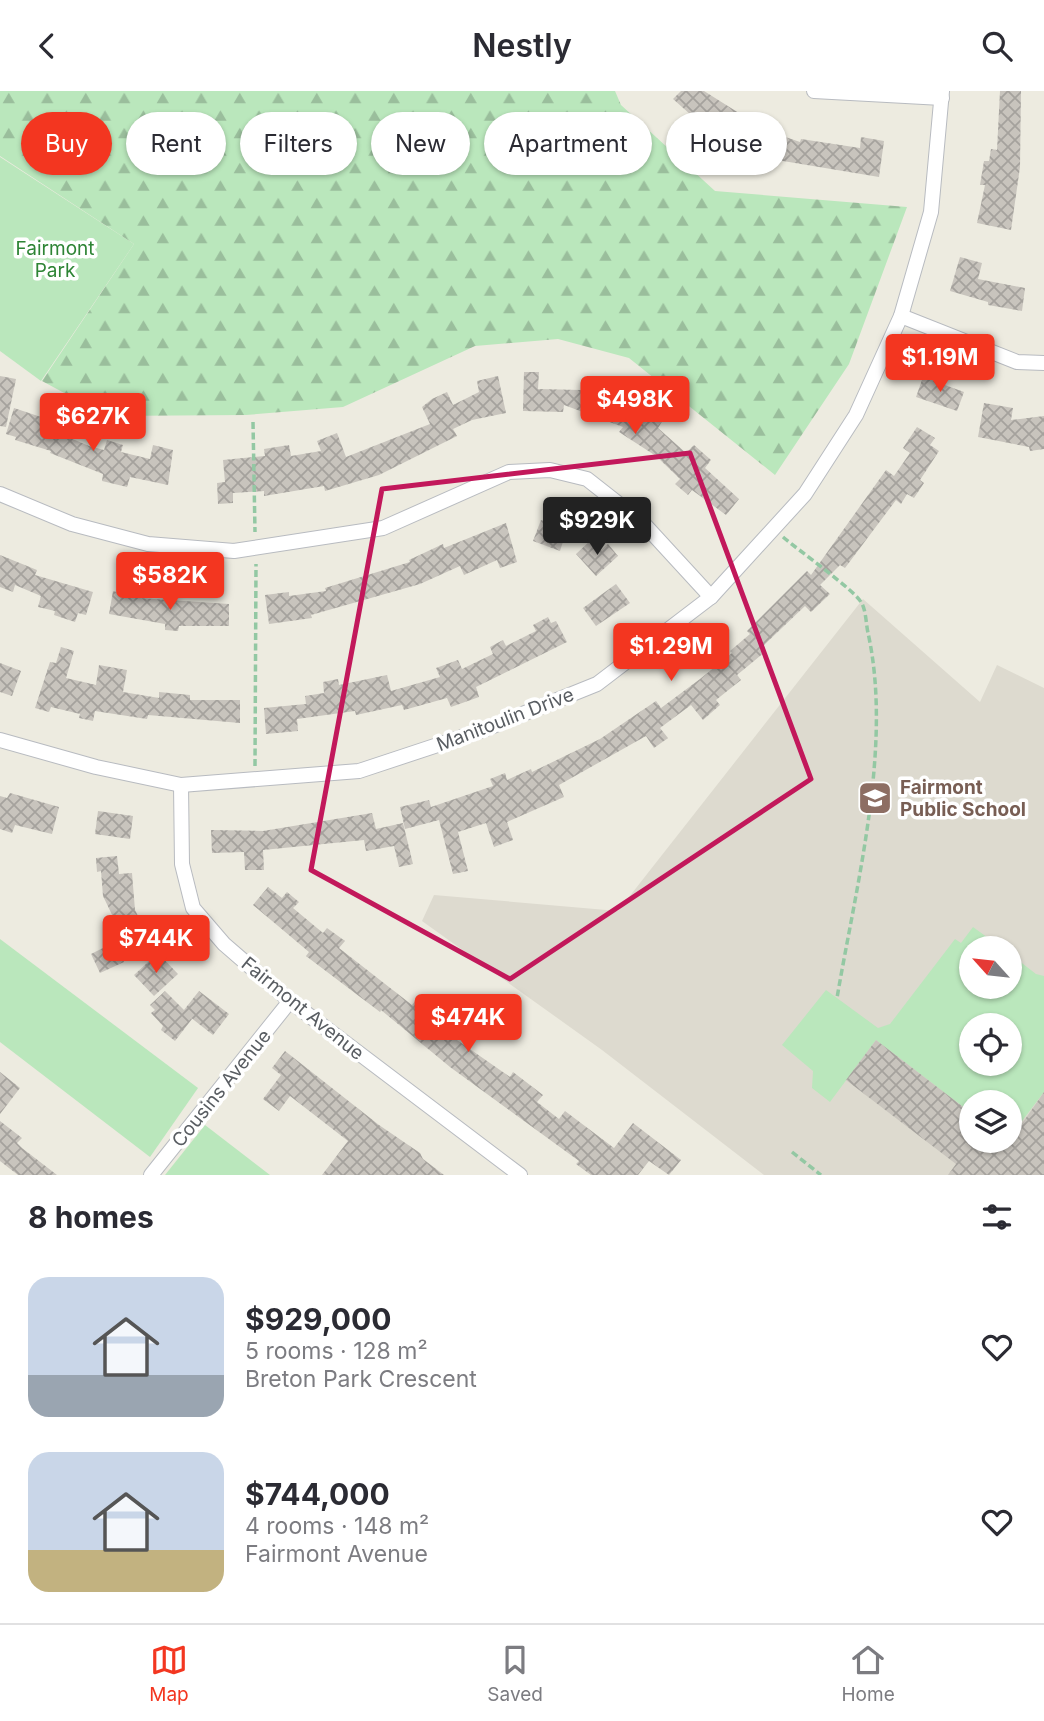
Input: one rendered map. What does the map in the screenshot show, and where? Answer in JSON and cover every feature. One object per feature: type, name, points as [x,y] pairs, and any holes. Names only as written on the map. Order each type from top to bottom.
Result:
[{"type":"street","points":[[814,91],[942,94]]},
{"type":"street","name":"Manitoulin Drive","points":[[0,740],[96,767],[181,785],[359,771],[483,730],[597,684],[711,597],[806,494],[856,415],[901,316],[931,212],[942,94]]},
{"type":"street","points":[[901,316],[1017,362],[1044,363]]},
{"type":"street","points":[[0,494],[72,524],[148,544],[234,551],[383,528],[509,472],[550,470],[587,479],[643,523],[711,597]]},
{"type":"street","name":"Fairmont Avenue","points":[[181,785],[182,864],[193,908],[224,944],[290,1001],[520,1175]]},
{"type":"street","name":"Cousins Avenue","points":[[151,1175],[290,1001]]},
{"type":"path","points":[[253,422],[256,779]]},
{"type":"path","points":[[773,529],[861,602],[872,652],[876,715],[871,792],[859,878],[837,998]]},
{"type":"path","points":[[792,1152],[821,1175]]},
{"type":"highlighted area","points":[[690,453],[811,779],[510,979],[311,870],[382,489]]},
{"type":"shaded area","name":"Fairmont Public School","points":[[863,599],[980,702],[997,665],[1044,688],[1044,1175],[764,1175],[602,1050],[422,921],[434,895],[618,911]]},
{"type":"green space","points":[[0,91],[615,91],[621,105],[629,112],[484,112],[484,175],[652,175],[652,133],[666,146],[666,175],[698,175],[715,191],[907,207],[849,364],[775,475],[629,358],[558,339],[475,346],[343,407],[246,415],[107,416],[42,381],[134,244],[29,175],[112,175],[112,112],[21,112],[21,170],[0,156]]},
{"type":"green space","name":"Fairmont Park","points":[[0,157],[21,171],[21,175],[28,175],[134,244],[41,381],[0,351]]},
{"type":"green space","points":[[973,927],[985,936],[966,936]]},
{"type":"green space","points":[[0,939],[198,1088],[150,1157],[0,1042]]},
{"type":"green space","points":[[955,939],[959,942],[959,999],[1022,999],[1022,963],[1036,974],[1044,976],[1044,1092],[1022,1121],[1022,1090],[959,1090],[959,1104],[876,1040],[830,1102],[812,1088],[813,1071],[782,1045],[826,990],[878,1028],[890,1024]]},
{"type":"green space","points":[[205,1125],[270,1175],[165,1175]]},
{"type":"building","points":[[681,91],[704,91],[737,112],[688,112],[673,99]]},
{"type":"building","points":[[1000,91],[1021,91],[1020,167],[1011,230],[977,223],[985,185],[980,185],[984,161],[989,161],[991,149],[997,150]]},
{"type":"building","points":[[861,137],[884,141],[879,177],[787,162],[787,138],[800,142],[801,139],[860,148]]},
{"type":"building","points":[[960,257],[982,263],[978,279],[1025,288],[1022,311],[988,305],[988,302],[950,291]]},
{"type":"building","points":[[524,372],[539,372],[538,389],[581,390],[582,386],[623,401],[621,406],[641,420],[647,410],[663,420],[658,428],[686,453],[694,445],[711,460],[705,468],[739,499],[726,515],[692,490],[688,495],[675,484],[680,479],[656,456],[619,432],[623,427],[564,405],[563,412],[523,411]]},
{"type":"building","points":[[0,376],[16,379],[6,427],[0,426]]},
{"type":"building","points":[[498,376],[506,413],[472,420],[453,429],[457,436],[379,475],[325,491],[324,486],[264,496],[264,491],[233,493],[233,503],[218,504],[217,483],[225,482],[223,460],[265,456],[264,449],[289,445],[291,456],[321,451],[317,441],[337,433],[346,457],[430,424],[422,407],[432,399],[447,392],[453,405],[479,392],[477,381]]},
{"type":"building","points":[[923,377],[964,392],[957,411],[916,397]]},
{"type":"building","points":[[984,403],[1013,408],[1011,420],[1044,416],[1044,449],[1030,451],[1029,447],[978,437]]},
{"type":"building","points":[[14,408],[44,418],[42,426],[104,450],[107,440],[123,445],[121,452],[150,459],[153,445],[173,450],[168,485],[130,477],[127,487],[102,481],[103,474],[50,453],[51,451],[15,440],[16,437],[6,434]]},
{"type":"building","points":[[917,427],[935,438],[930,445],[939,451],[920,480],[924,483],[914,498],[907,494],[901,504],[896,500],[845,568],[840,565],[820,585],[830,594],[811,612],[805,606],[762,647],[766,651],[737,675],[741,680],[716,700],[720,705],[703,720],[691,705],[660,728],[668,738],[654,748],[646,736],[559,785],[564,797],[507,822],[513,840],[494,847],[486,823],[458,832],[468,871],[453,874],[439,820],[405,829],[400,807],[429,800],[431,807],[493,786],[490,779],[505,773],[507,780],[531,769],[532,772],[600,739],[656,701],[661,708],[700,679],[732,653],[730,651],[750,634],[747,631],[807,571],[811,575],[886,470],[894,476],[910,453],[903,448]]},
{"type":"building","points":[[541,520],[567,529],[560,551],[533,541]]},
{"type":"building","points":[[506,523],[517,562],[500,568],[497,560],[464,575],[460,566],[420,584],[311,615],[312,618],[269,624],[265,595],[289,592],[289,596],[326,591],[325,588],[410,562],[409,560],[443,544],[444,548]]},
{"type":"building","points":[[592,539],[601,550],[608,544],[618,556],[596,576],[576,554]]},
{"type":"building","points":[[0,555],[37,570],[35,575],[93,592],[86,615],[78,613],[75,622],[54,615],[55,611],[38,607],[41,596],[15,585],[13,592],[0,587]]},
{"type":"building","points":[[616,584],[630,603],[596,626],[583,608]]},
{"type":"building","points":[[113,591],[139,598],[229,604],[229,626],[179,626],[178,631],[165,630],[165,624],[109,614]]},
{"type":"building","points":[[548,617],[551,623],[556,621],[567,642],[476,687],[479,697],[451,707],[447,698],[404,710],[402,705],[356,715],[355,711],[297,719],[298,731],[266,734],[264,708],[306,704],[305,696],[324,693],[323,682],[338,679],[339,685],[387,675],[391,691],[440,677],[436,668],[458,660],[462,669],[493,654],[490,647],[503,640],[506,646],[536,631],[533,625]]},
{"type":"building","points":[[61,647],[74,651],[66,678],[96,685],[99,665],[127,670],[123,692],[159,698],[159,692],[190,695],[190,700],[240,700],[240,723],[148,715],[147,719],[95,711],[93,721],[79,718],[80,714],[51,707],[49,712],[35,708],[50,662],[56,663]]},
{"type":"building","points":[[0,663],[21,671],[12,696],[0,692]]},
{"type":"building","points":[[10,793],[59,807],[52,834],[15,825],[12,833],[0,829],[0,796],[7,798]]},
{"type":"building","points":[[98,811],[133,816],[130,839],[95,834]]},
{"type":"building","points":[[372,813],[376,829],[403,823],[413,864],[399,867],[394,846],[366,851],[364,840],[263,850],[264,870],[245,870],[244,852],[212,853],[211,830],[263,831]]},
{"type":"building","points":[[117,856],[119,874],[132,873],[135,910],[147,934],[126,944],[103,896],[101,871],[97,872],[96,858]]},
{"type":"building","points":[[268,887],[282,898],[287,892],[299,902],[293,908],[323,933],[327,928],[345,941],[339,948],[412,1005],[420,995],[443,1012],[434,1024],[510,1077],[513,1072],[543,1095],[537,1102],[559,1119],[565,1111],[614,1148],[633,1123],[681,1160],[669,1175],[649,1161],[638,1175],[591,1175],[576,1164],[579,1161],[450,1067],[381,1010],[380,1012],[306,956],[309,952],[253,905]]},
{"type":"building","points":[[115,942],[124,962],[100,973],[91,954]]},
{"type":"building","points":[[158,953],[178,974],[154,996],[134,975]]},
{"type":"building","points":[[165,991],[184,1010],[199,991],[229,1014],[213,1035],[190,1017],[192,1019],[175,1041],[161,1030],[163,1026],[151,1013],[155,1010],[150,1005]]},
{"type":"building","points":[[876,1040],[959,1104],[959,1153],[1022,1153],[1022,1124],[1044,1092],[1044,1175],[948,1175],[956,1164],[846,1080]]},
{"type":"building","points":[[285,1051],[379,1125],[420,1153],[423,1159],[444,1175],[322,1175],[348,1141],[290,1096],[279,1111],[263,1099],[281,1075],[272,1068]]},
{"type":"building","points":[[0,1072],[20,1088],[0,1114]]},
{"type":"building","points":[[0,1121],[22,1138],[17,1143],[22,1148],[57,1175],[18,1175],[0,1161]]},
{"type":"place","name":"Fairmont Public School","points":[[875,798]]}]
